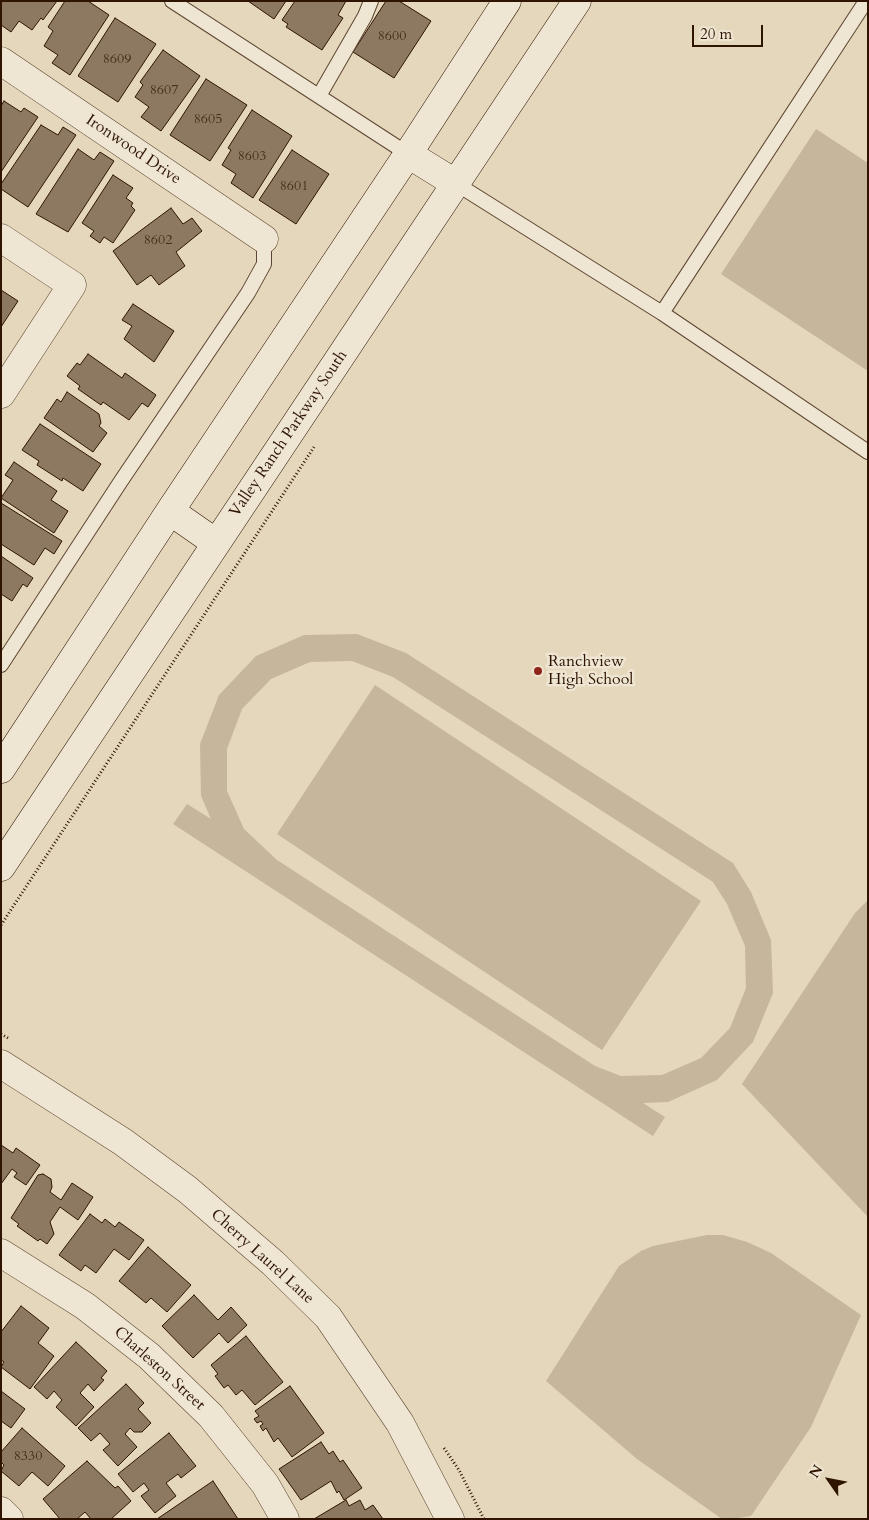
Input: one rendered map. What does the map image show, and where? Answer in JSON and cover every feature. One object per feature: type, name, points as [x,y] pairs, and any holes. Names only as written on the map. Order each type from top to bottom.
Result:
[{"type":"street","points":[[1,769],[408,154],[507,1]]},
{"type":"street","name":"Valley Ranch Parkway South","points":[[1,867],[577,1]]},
{"type":"street","name":"Ironwood Drive","points":[[1,61],[264,238]]},
{"type":"street","points":[[408,154],[455,183]]},
{"type":"street","points":[[1,238],[72,285],[1,394]]},
{"type":"street","points":[[170,511],[216,543]]},
{"type":"street","name":"Cherry Laurel Lane","points":[[1,1064],[123,1142],[188,1190],[273,1263],[328,1318],[400,1423],[450,1519]]},
{"type":"street","name":"Charleston Street","points":[[1,1252],[85,1306],[149,1356],[211,1416],[265,1484],[285,1519]]},
{"type":"street","points":[[1,1511],[9,1519]]},
{"type":"lane","points":[[172,1],[408,154]]},
{"type":"lane","points":[[319,96],[365,16],[371,1]]},
{"type":"lane","points":[[662,313],[866,1]]},
{"type":"lane","points":[[455,183],[662,313],[868,452]]},
{"type":"lane","points":[[1,666],[121,481],[248,293],[264,264],[264,238]]},
{"type":"path","points":[[1,925],[318,441]]},
{"type":"shaded area","points":[[816,129],[868,163],[868,371],[721,274]]},
{"type":"shaded area","points":[[357,634],[406,653],[733,863],[751,892],[771,940],[773,993],[753,1042],[717,1080],[668,1102],[643,1103],[665,1117],[653,1136],[173,824],[187,804],[211,819],[201,796],[200,744],[219,695],[256,656],[304,635]],"holes":[[[352,661],[393,677],[713,882],[727,904],[745,946],[746,988],[730,1028],[701,1058],[662,1075],[621,1076],[595,1066],[277,860],[244,829],[227,791],[227,749],[242,709],[271,679],[310,662]]]},
{"type":"shaded area","points":[[375,685],[701,901],[602,1050],[277,834]]},
{"type":"shaded area","points":[[868,900],[868,1217],[742,1084],[855,913]]},
{"type":"shaded area","points":[[707,1235],[723,1235],[747,1242],[771,1253],[861,1315],[811,1427],[751,1516],[732,1519],[722,1519],[637,1459],[546,1381],[619,1266],[641,1251],[653,1246]]},
{"type":"building","points":[[1,1],[57,1],[43,20],[41,18],[32,30],[19,21],[11,32],[1,25]]},
{"type":"building","points":[[65,1],[88,1],[109,15],[70,75],[52,63],[58,55],[44,46],[53,31],[48,27]]},
{"type":"building","points":[[248,1],[286,1],[274,19]]},
{"type":"building","points":[[295,1],[346,1],[338,15],[343,18],[322,50],[286,27],[288,24],[282,20]]},
{"type":"building","points":[[386,1],[399,1],[431,21],[394,78],[353,52]]},
{"type":"building","points":[[115,18],[156,44],[118,102],[78,76]]},
{"type":"building","points":[[163,50],[200,76],[161,131],[141,117],[149,107],[135,97],[143,85],[140,82]]},
{"type":"building","points":[[206,79],[247,105],[210,161],[170,135]]},
{"type":"building","points":[[4,101],[21,112],[24,108],[38,117],[1,172],[1,106]]},
{"type":"building","points":[[252,110],[292,136],[253,198],[231,183],[236,174],[222,165],[231,150],[228,148]]},
{"type":"building","points":[[41,125],[58,135],[63,127],[76,135],[28,207],[1,189],[1,184]]},
{"type":"building","points":[[78,149],[94,160],[100,152],[114,161],[68,232],[36,214]]},
{"type":"building","points":[[292,150],[329,174],[296,224],[259,200]]},
{"type":"building","points":[[113,175],[133,188],[126,198],[133,203],[131,206],[135,210],[113,243],[104,237],[100,243],[90,236],[94,231],[82,223]]},
{"type":"building","points":[[171,208],[183,224],[192,218],[202,231],[176,252],[185,266],[159,285],[151,275],[137,285],[113,251]]},
{"type":"building","points":[[1,290],[18,301],[1,327]]},
{"type":"building","points":[[133,304],[174,331],[154,362],[124,339],[132,326],[122,320]]},
{"type":"building","points":[[88,354],[122,378],[125,373],[156,395],[148,407],[142,403],[129,420],[103,402],[101,405],[78,389],[80,386],[67,376],[77,363],[80,365]]},
{"type":"building","points":[[67,392],[99,414],[101,423],[99,426],[107,433],[93,452],[44,418],[57,399],[61,402]]},
{"type":"building","points":[[40,424],[101,464],[83,491],[63,478],[62,481],[37,465],[39,461],[22,450]]},
{"type":"building","points":[[14,462],[57,491],[51,500],[68,511],[54,533],[1,498],[13,480],[5,475]]},
{"type":"building","points":[[1,503],[62,541],[54,554],[45,548],[34,565],[1,544]]},
{"type":"building","points":[[1,556],[33,578],[27,587],[23,584],[12,601],[1,594]]},
{"type":"building","points":[[1,1145],[13,1153],[16,1148],[40,1165],[26,1185],[14,1177],[17,1173],[12,1169],[1,1184]]},
{"type":"building","points":[[43,1174],[51,1179],[52,1187],[50,1192],[61,1200],[72,1183],[93,1197],[78,1220],[60,1207],[50,1222],[54,1234],[47,1244],[40,1239],[38,1241],[17,1226],[19,1224],[11,1218],[38,1175]]},
{"type":"building","points":[[90,1214],[102,1223],[105,1219],[115,1227],[119,1222],[144,1240],[129,1260],[114,1249],[96,1273],[85,1265],[81,1271],[59,1255]]},
{"type":"building","points":[[148,1247],[191,1285],[167,1312],[151,1298],[146,1303],[119,1281]]},
{"type":"building","points":[[194,1295],[218,1320],[231,1307],[247,1325],[228,1343],[219,1333],[193,1358],[162,1326]]},
{"type":"building","points":[[21,1306],[49,1328],[38,1343],[54,1356],[30,1389],[1,1367],[4,1362],[1,1360],[1,1332]]},
{"type":"building","points":[[246,1336],[283,1382],[255,1405],[242,1390],[236,1395],[228,1385],[224,1388],[215,1376],[218,1374],[211,1365]]},
{"type":"building","points":[[76,1342],[107,1371],[101,1378],[104,1380],[94,1391],[88,1384],[80,1393],[94,1407],[76,1426],[56,1407],[62,1400],[54,1391],[47,1399],[34,1387]]},
{"type":"building","points":[[126,1384],[144,1403],[138,1409],[151,1423],[142,1432],[134,1432],[130,1428],[125,1434],[137,1447],[118,1466],[103,1450],[110,1444],[100,1433],[91,1441],[78,1428]]},
{"type":"building","points":[[290,1386],[324,1433],[292,1457],[278,1438],[274,1442],[266,1428],[263,1431],[260,1426],[263,1424],[261,1421],[257,1423],[254,1419],[259,1416],[255,1411]]},
{"type":"building","points":[[1,1391],[25,1409],[11,1428],[1,1421]]},
{"type":"building","points":[[22,1428],[65,1466],[48,1486],[32,1472],[19,1486],[1,1471],[4,1465],[1,1462],[1,1452]]},
{"type":"building","points":[[169,1433],[196,1466],[181,1478],[178,1474],[166,1483],[176,1496],[155,1513],[141,1496],[149,1490],[144,1483],[133,1492],[118,1474]]},
{"type":"building","points":[[321,1442],[329,1454],[333,1451],[340,1462],[343,1460],[362,1488],[344,1500],[339,1491],[337,1493],[331,1481],[301,1500],[279,1469]]},
{"type":"building","points":[[87,1461],[115,1488],[118,1486],[131,1501],[111,1519],[91,1519],[85,1512],[77,1519],[60,1519],[43,1499]]},
{"type":"building","points":[[213,1481],[238,1519],[157,1519]]},
{"type":"building","points":[[346,1500],[349,1506],[360,1500],[365,1510],[373,1505],[383,1519],[314,1519]]},
{"type":"place","name":"Ranchview High School","points":[[538,671]]}]
